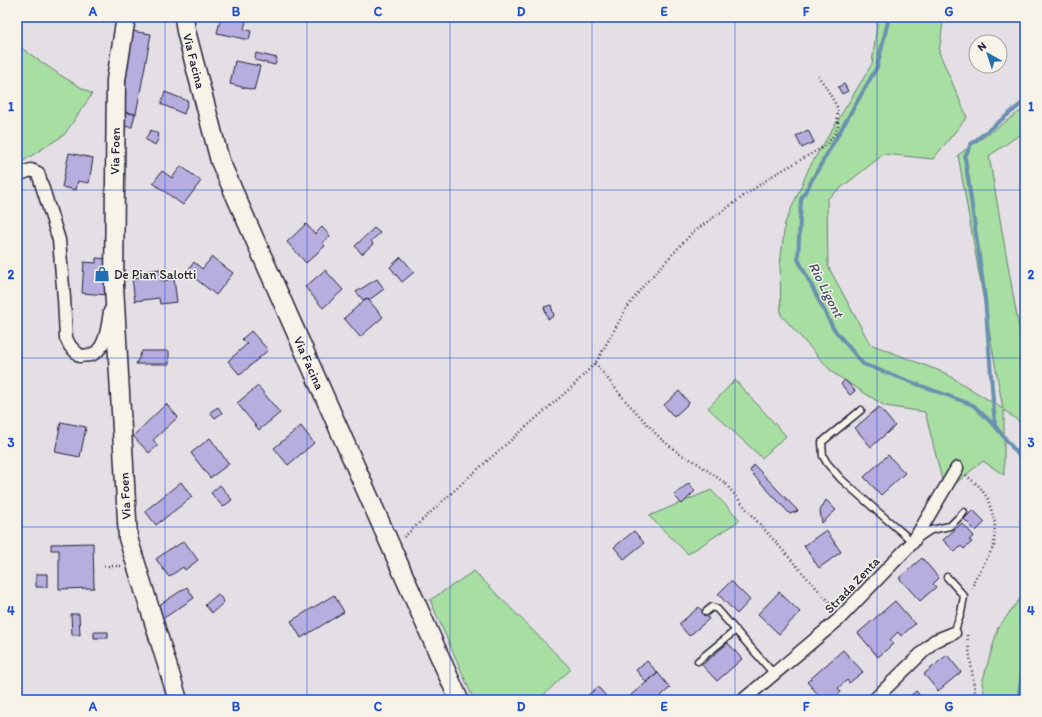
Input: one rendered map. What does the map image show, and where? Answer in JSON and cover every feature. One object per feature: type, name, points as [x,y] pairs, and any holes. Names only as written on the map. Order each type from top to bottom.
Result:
[{"type":"main road","name":"Via Foen","points":[[126,17],[116,80],[114,285],[128,538],[178,700]]},
{"type":"main road","name":"Via Facina","points":[[184,17],[186,31],[220,162],[459,700]]},
{"type":"street","name":"Via Foen","points":[[17,175],[31,170],[38,173],[59,240],[66,338],[70,346],[80,356],[90,355],[97,351],[105,338],[114,285]]},
{"type":"street","name":"Strada Zenta","points":[[743,700],[842,616],[913,542],[957,468]]},
{"type":"street","points":[[874,700],[934,641],[954,632]]},
{"type":"lane","points":[[861,410],[822,442],[823,456],[841,479],[913,542],[931,530],[950,526],[964,512]]},
{"type":"lane","points":[[947,577],[964,596],[961,613],[954,632]]},
{"type":"lane","points":[[706,612],[712,607],[717,609],[774,674]]},
{"type":"lane","points":[[698,661],[736,630]]},
{"type":"path","points":[[392,549],[470,476],[573,386],[598,360],[626,309],[644,285],[693,232],[772,176],[825,146],[838,128],[837,106],[818,76]]},
{"type":"path","points":[[595,363],[624,399],[662,439],[680,454],[697,463],[725,483],[842,616]]},
{"type":"path","points":[[957,468],[980,487],[988,499],[995,524],[994,546],[974,581],[971,595]]},
{"type":"path","points":[[104,566],[123,566]]},
{"type":"path","points":[[967,630],[976,700]]},
{"type":"green space","points":[[878,17],[946,17],[943,23],[939,52],[967,117],[933,159],[884,154],[827,199],[828,266],[870,344],[945,373],[1003,409],[958,155],[1025,108],[1025,131],[989,156],[1025,363],[1025,426],[1004,410],[1004,475],[983,461],[945,492],[925,412],[885,406],[833,373],[781,315],[780,265],[785,223],[810,166],[872,64]]},
{"type":"green space","points":[[17,45],[60,75],[92,94],[64,135],[17,165]]},
{"type":"green space","points":[[735,380],[786,436],[762,458],[708,408]]},
{"type":"green space","points":[[711,490],[740,520],[688,554],[649,516]]},
{"type":"green space","points":[[474,571],[571,669],[538,700],[474,700],[430,600]]},
{"type":"green space","points":[[1025,592],[1025,700],[986,700],[982,683],[998,628]]},
{"type":"building","points":[[221,17],[247,17],[244,29],[251,31],[249,40],[217,33]]},
{"type":"building","points":[[131,31],[151,34],[136,114],[117,111]]},
{"type":"building","points":[[256,53],[277,58],[275,65],[255,60]]},
{"type":"building","points":[[235,61],[260,66],[254,90],[230,84]]},
{"type":"building","points":[[844,84],[848,91],[842,94],[838,87]]},
{"type":"building","points":[[165,92],[188,101],[184,114],[161,104]]},
{"type":"building","points":[[123,112],[135,114],[132,127],[118,126]]},
{"type":"building","points":[[151,130],[158,134],[157,137],[159,138],[155,145],[145,139]]},
{"type":"building","points":[[808,130],[814,142],[802,148],[796,136]]},
{"type":"building","points":[[69,153],[93,158],[89,183],[78,181],[76,190],[62,187]]},
{"type":"building","points":[[181,166],[201,181],[183,205],[153,183],[162,171],[172,178]]},
{"type":"building","points":[[306,224],[315,234],[322,227],[330,236],[322,243],[325,246],[306,263],[287,242]]},
{"type":"building","points":[[374,228],[380,233],[371,241],[373,244],[362,254],[355,246]]},
{"type":"building","points":[[212,257],[233,273],[216,295],[187,272],[194,262],[202,269]]},
{"type":"building","points":[[401,257],[414,272],[402,282],[390,267]]},
{"type":"building","points":[[96,258],[111,259],[108,295],[82,293],[84,262],[96,263]]},
{"type":"building","points":[[160,269],[162,281],[174,279],[177,302],[160,304],[159,298],[135,301],[132,278],[140,277],[140,272]]},
{"type":"building","points":[[325,270],[343,290],[323,308],[305,287]]},
{"type":"building","points":[[377,279],[384,289],[369,300],[367,298],[364,301],[356,292]]},
{"type":"building","points":[[367,298],[383,317],[360,337],[344,318]]},
{"type":"building","points":[[551,305],[554,316],[548,319],[544,307]]},
{"type":"building","points":[[251,331],[268,350],[240,375],[228,361],[247,344],[242,339]]},
{"type":"building","points":[[142,351],[169,351],[169,364],[136,364]]},
{"type":"building","points":[[845,380],[855,391],[850,395],[841,384]]},
{"type":"building","points":[[258,386],[280,413],[259,430],[237,403]]},
{"type":"building","points":[[679,391],[689,403],[674,417],[664,405]]},
{"type":"building","points":[[166,404],[178,417],[153,440],[158,445],[149,453],[133,436]]},
{"type":"building","points":[[218,407],[222,413],[215,418],[210,412]]},
{"type":"building","points":[[879,407],[895,426],[871,447],[855,428]]},
{"type":"building","points":[[61,422],[86,427],[80,457],[55,452]]},
{"type":"building","points":[[301,426],[314,443],[288,465],[274,448]]},
{"type":"building","points":[[210,438],[229,464],[210,478],[191,453]]},
{"type":"building","points":[[888,455],[905,473],[881,495],[864,477]]},
{"type":"building","points":[[754,465],[798,511],[790,514],[750,471]]},
{"type":"building","points":[[181,482],[192,497],[156,525],[145,511]]},
{"type":"building","points":[[689,483],[695,491],[682,504],[674,495]]},
{"type":"building","points":[[220,485],[232,500],[223,507],[211,493]]},
{"type":"building","points":[[826,500],[836,510],[822,523],[820,511]]},
{"type":"building","points":[[973,510],[985,522],[976,531],[964,519]]},
{"type":"building","points":[[962,523],[974,536],[969,540],[972,542],[964,549],[961,546],[955,552],[943,540]]},
{"type":"building","points":[[826,530],[841,552],[819,568],[804,546]]},
{"type":"building","points":[[634,531],[644,543],[624,559],[614,547]]},
{"type":"building","points":[[184,541],[198,560],[185,570],[183,567],[169,577],[156,559],[174,546],[175,547]]},
{"type":"building","points":[[93,543],[94,588],[59,589],[59,550],[51,550],[51,544]]},
{"type":"building","points":[[922,558],[939,578],[933,584],[936,587],[920,601],[899,578]]},
{"type":"building","points":[[36,574],[47,574],[47,587],[36,587]]},
{"type":"building","points":[[731,581],[750,600],[737,614],[718,594]]},
{"type":"building","points":[[187,587],[194,598],[158,622],[156,607]]},
{"type":"building","points":[[779,592],[800,612],[779,634],[758,614]]},
{"type":"building","points":[[218,594],[224,602],[212,613],[205,605]]},
{"type":"building","points":[[334,595],[344,612],[301,638],[291,621]]},
{"type":"building","points":[[895,601],[915,624],[901,636],[898,632],[890,640],[893,644],[878,657],[858,633]]},
{"type":"building","points":[[699,607],[709,619],[689,636],[679,624]]},
{"type":"building","points":[[71,614],[79,614],[80,635],[72,635]]},
{"type":"building","points":[[94,632],[108,632],[108,638],[94,638]]},
{"type":"building","points":[[728,643],[742,659],[717,681],[702,665]]},
{"type":"building","points":[[843,650],[863,672],[849,683],[847,680],[838,688],[841,692],[832,700],[823,700],[807,682]]},
{"type":"building","points":[[947,655],[961,672],[938,691],[924,674]]},
{"type":"building","points":[[647,661],[658,673],[646,682],[636,670]]},
{"type":"building","points":[[658,673],[670,688],[656,700],[635,700],[631,695]]},
{"type":"building","points":[[598,687],[606,696],[600,700],[590,700],[587,696]]},
{"type":"building","points":[[916,691],[924,700],[906,700]]},
{"type":"waterway","name":"Rio Ligont","points":[[889,17],[877,67],[801,199],[798,259],[833,328],[863,364],[973,405],[995,426],[1025,463]]},
{"type":"waterway","points":[[995,426],[985,298],[965,157],[971,144],[1025,101]]},
{"type":"waterway","name":"Rio Ligont","points":[[1018,700],[1025,654]]},
{"type":"place","name":"De Pian Salotti","points":[[102,274]]}]
